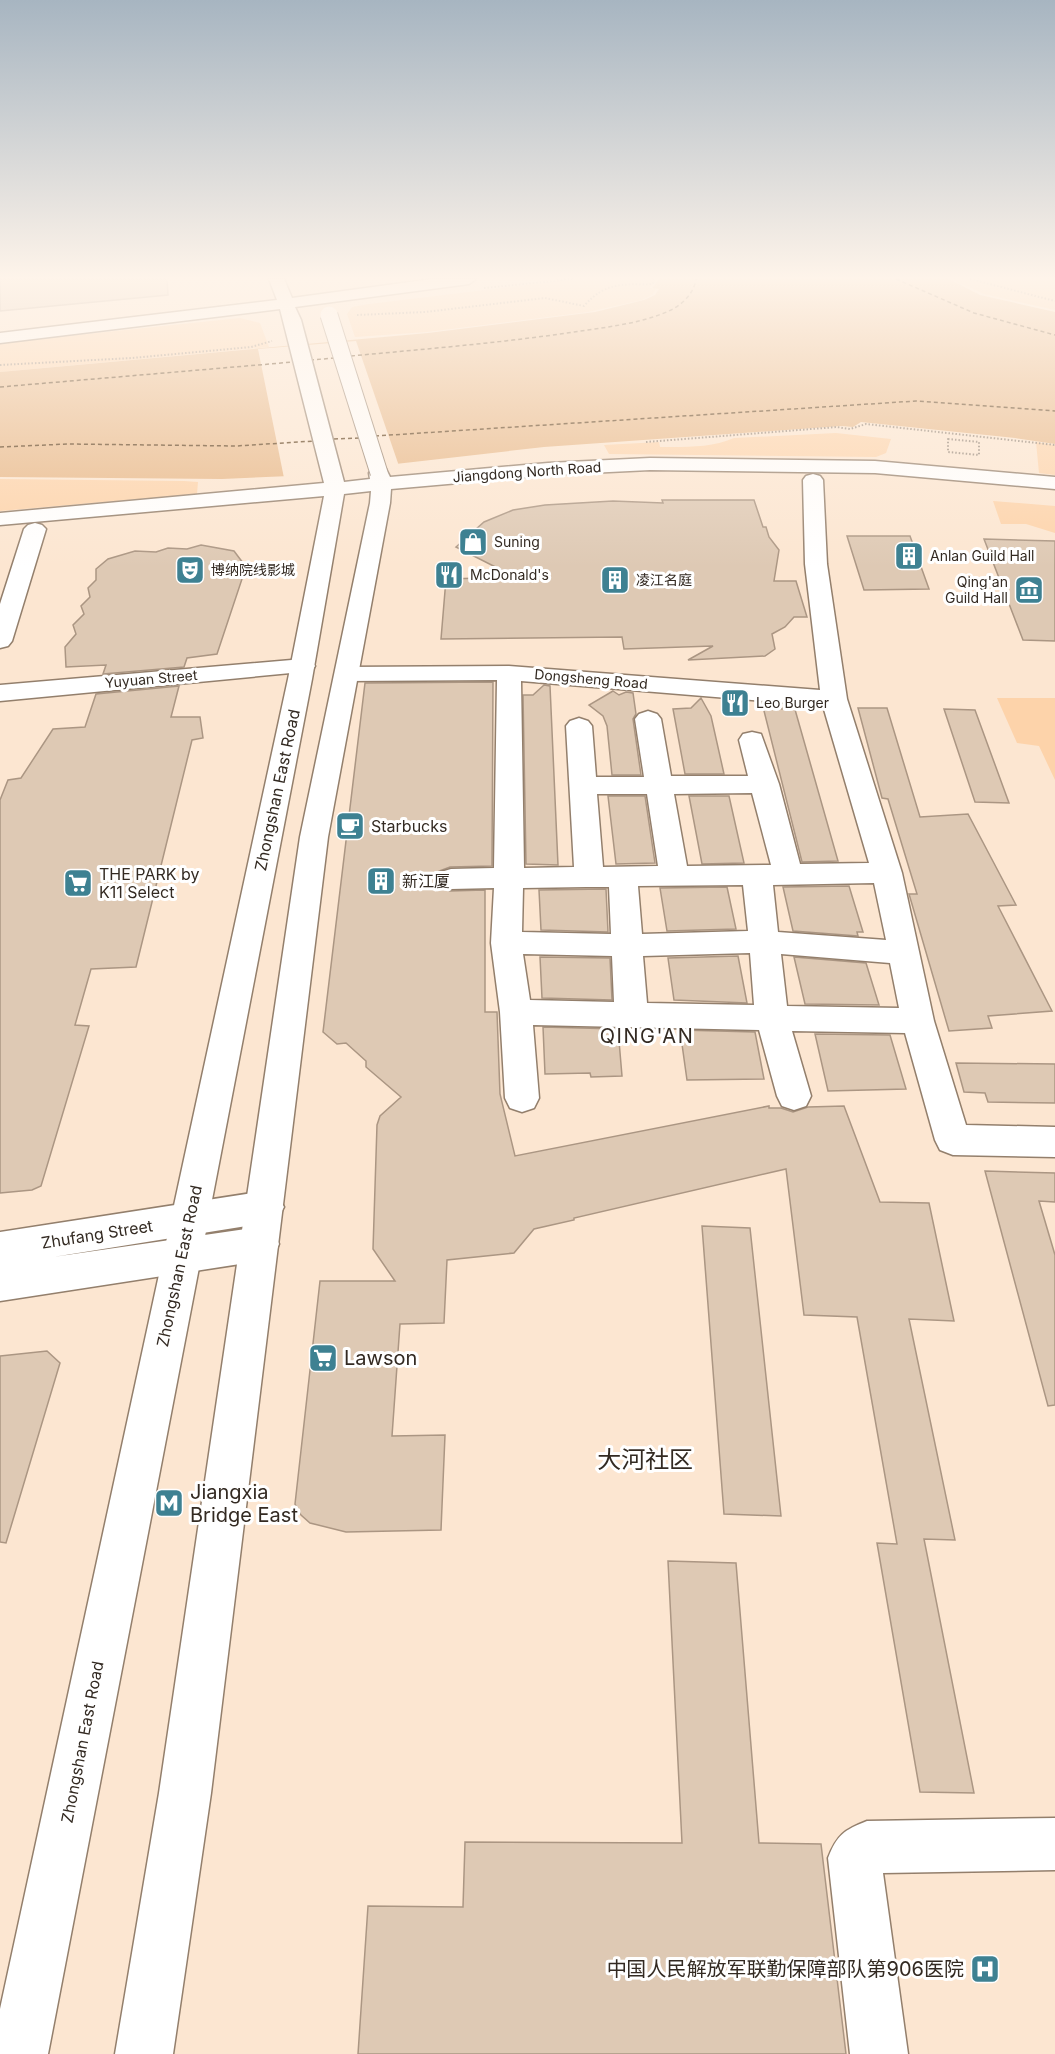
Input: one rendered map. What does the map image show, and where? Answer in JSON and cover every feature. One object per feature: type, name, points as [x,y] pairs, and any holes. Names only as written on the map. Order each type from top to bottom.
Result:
[{"type":"main road","points":[[304,375],[333,491]]},
{"type":"main road","points":[[144,2054],[185,1793],[314,837],[347,674],[380,487],[345,375]]},
{"type":"main road","name":"Jiangdong North Road","points":[[0,519],[380,487],[548,469],[650,464],[875,467],[1055,483]]},
{"type":"main road","name":"Jiangdong North Road","points":[[380,487],[618,484],[701,480],[813,480],[930,485],[1055,495]]},
{"type":"main road","points":[[813,480],[816,564],[834,699],[887,873],[918,1021],[953,1140],[1055,1142]]},
{"type":"main road","name":"Jiangdong North Road","points":[[0,532],[333,491]]},
{"type":"main road","name":"Zhongshan East Road","points":[[19,2054],[301,673],[333,491]]},
{"type":"main road","points":[[0,641],[35,529]]},
{"type":"main road","name":"Yuyuan Street","points":[[0,693],[301,673]]},
{"type":"main road","name":"Yuyuan Street","points":[[0,708],[301,673]]},
{"type":"main road","points":[[509,673],[509,879],[506,943],[516,1012],[522,1098]]},
{"type":"main road","name":"Dongsheng Road","points":[[347,674],[509,673],[834,699]]},
{"type":"main road","points":[[648,719],[674,876]]},
{"type":"main road","points":[[579,726],[589,878]]},
{"type":"main road","points":[[752,740],[765,784],[772,874],[765,942],[772,1018],[794,1096]]},
{"type":"main road","points":[[583,786],[765,784]]},
{"type":"main road","points":[[451,879],[887,873]]},
{"type":"main road","points":[[623,878],[631,1014]]},
{"type":"main road","points":[[506,943],[627,945],[765,942],[903,953]]},
{"type":"main road","points":[[516,1012],[918,1021]]},
{"type":"main road","name":"Zhufang Street","points":[[0,1250],[184,1238],[263,1226]]},
{"type":"main road","name":"Zhufang Street","points":[[0,1283],[184,1238]]},
{"type":"main road","points":[[879,2054],[854,1858],[867,1847],[1055,1844]]},
{"type":"path","points":[[641,442],[837,427],[850,429],[866,424],[1055,445]]},
{"type":"path","points":[[961,435],[962,440]]},
{"type":"path","points":[[948,439],[962,440],[979,442],[979,455],[948,452],[948,439]]},
{"type":"shaded area","points":[[0,375],[1055,375],[1055,444],[861,422],[853,427],[544,447],[290,476],[222,479],[0,477]]},
{"type":"shaded area","points":[[836,433],[891,439],[886,453],[876,457],[609,454],[604,445],[659,442],[660,447],[688,447],[716,444],[734,438]]},
{"type":"shaded area","points":[[1036,442],[1055,445],[1055,475],[1039,473]]},
{"type":"shaded area","points":[[0,479],[198,482],[197,494],[0,511]]},
{"type":"shaded area","points":[[993,501],[1055,506],[1055,533],[1026,524],[1001,524]]},
{"type":"shaded area","points":[[997,698],[1055,698],[1055,780],[1039,746],[1017,743]]},
{"type":"pier","points":[[263,375],[368,375],[399,466],[284,478]]},
{"type":"building","name":"凌江名庭","points":[[662,500],[754,500],[763,527],[766,527],[769,537],[779,550],[774,581],[796,581],[807,617],[794,617],[785,627],[772,634],[775,649],[765,656],[688,660],[713,646],[624,649],[622,637],[441,639],[446,579],[515,577],[456,547],[484,522],[513,510],[545,505],[613,501],[663,503]]},
{"type":"building","points":[[847,536],[910,536],[929,589],[864,590]]},
{"type":"building","name":"Qing'an Guild Hall","points":[[984,539],[1055,541],[1055,641],[1023,640]]},
{"type":"building","points":[[201,545],[234,551],[246,567],[217,654],[187,658],[184,667],[103,674],[106,665],[66,667],[65,647],[76,634],[73,625],[84,614],[81,606],[90,597],[88,588],[96,580],[96,569],[108,559],[135,551],[156,552],[168,548],[187,549]]},
{"type":"building","points":[[493,682],[492,866],[450,867],[439,871],[434,879],[439,887],[450,891],[485,890],[485,1012],[497,1012],[500,1094],[515,1156],[769,1106],[769,1108],[781,1108],[793,1112],[808,1107],[844,1106],[880,1202],[929,1203],[954,1321],[909,1319],[955,1540],[924,1539],[974,1793],[920,1792],[877,1543],[897,1544],[857,1317],[804,1315],[786,1169],[534,1229],[514,1253],[447,1260],[444,1323],[400,1324],[392,1436],[445,1435],[441,1530],[346,1532],[310,1523],[301,1515],[295,1504],[320,1281],[395,1281],[373,1249],[377,1125],[380,1116],[401,1097],[366,1067],[366,1061],[346,1043],[337,1044],[323,1032],[365,683]]},
{"type":"building","points":[[544,685],[550,686],[558,865],[526,864],[523,695],[533,695]]},
{"type":"building","name":"THE PARK by K11 Select","points":[[179,686],[171,717],[200,717],[203,738],[192,740],[136,967],[91,969],[75,1025],[89,1026],[41,1186],[32,1190],[0,1193],[0,800],[8,780],[21,778],[53,729],[85,727],[96,694]]},
{"type":"building","points":[[613,691],[619,695],[626,692],[633,693],[636,714],[633,719],[641,775],[612,775],[607,726],[603,716],[589,705]]},
{"type":"building","points":[[701,698],[711,716],[724,774],[685,774],[673,709],[691,708]]},
{"type":"building","points":[[762,703],[773,704],[782,709],[786,705],[794,706],[838,861],[802,862]]},
{"type":"building","points":[[858,708],[887,708],[920,817],[968,814],[1016,905],[998,906],[1052,1011],[988,1016],[992,1028],[949,1031],[909,894],[917,894],[888,799],[882,798]]},
{"type":"building","points":[[944,709],[975,710],[1009,803],[975,802]]},
{"type":"building","points":[[608,796],[645,796],[655,863],[616,864]]},
{"type":"building","points":[[689,796],[729,796],[744,863],[702,864]]},
{"type":"building","points":[[849,886],[863,932],[857,932],[858,936],[793,931],[783,887]]},
{"type":"building","points":[[727,887],[736,929],[667,931],[660,888]]},
{"type":"building","points":[[606,889],[608,932],[541,930],[539,890]]},
{"type":"building","points":[[738,956],[747,1003],[674,1000],[668,958]]},
{"type":"building","points":[[540,957],[610,958],[612,1000],[542,998]]},
{"type":"building","points":[[794,957],[866,963],[879,1005],[805,1004]]},
{"type":"building","points":[[543,1027],[618,1029],[622,1076],[591,1077],[590,1073],[545,1074]]},
{"type":"building","points":[[680,1030],[755,1032],[764,1079],[687,1080]]},
{"type":"building","points":[[815,1034],[890,1035],[906,1089],[828,1091]]},
{"type":"building","points":[[956,1063],[1055,1064],[1055,1103],[988,1102],[985,1093],[964,1092]]},
{"type":"building","points":[[985,1171],[1055,1173],[1055,1202],[1039,1201],[1055,1255],[1055,1405],[1048,1406]]},
{"type":"building","points":[[702,1226],[750,1228],[781,1516],[724,1514]]},
{"type":"building","points":[[47,1351],[60,1363],[6,1543],[0,1542],[0,1356]]},
{"type":"building","points":[[668,1561],[736,1563],[759,1843],[821,1844],[846,2054],[358,2054],[368,1906],[463,1907],[465,1842],[682,1843]]},
{"type":"ferry route","points":[[0,387],[142,375]]},
{"type":"ferry route","points":[[375,436],[916,401],[1055,411]]},
{"type":"ferry route","points":[[334,439],[359,438]]},
{"type":"ferry route","points":[[0,447],[68,444],[236,446],[314,441]]},
{"type":"place","name":"Suning","points":[[473,542]]},
{"type":"place","name":"Anlan Guild Hall","points":[[909,556]]},
{"type":"place","name":"博纳院线影城","points":[[190,570]]},
{"type":"place","name":"McDonald's","points":[[449,575]]},
{"type":"place","name":"凌江名庭","points":[[615,580]]},
{"type":"place","name":"Qing'an Guild Hall","points":[[1029,590]]},
{"type":"place","name":"Leo Burger","points":[[735,703]]},
{"type":"place","name":"Starbucks","points":[[350,826]]},
{"type":"place","name":"新江厦","points":[[381,881]]},
{"type":"place","name":"THE PARK by K11 Select","points":[[78,883]]},
{"type":"place","name":"Lawson","points":[[323,1358]]},
{"type":"place","name":"Jiangxia Bridge East","points":[[169,1503]]},
{"type":"place","name":"中国人民解放军联勤保障部队第906医院","points":[[985,1969]]},
{"type":"district","name":"QING'AN","points":[[647,1036]]},
{"type":"district","name":"大河社区","points":[[645,1460]]}]
